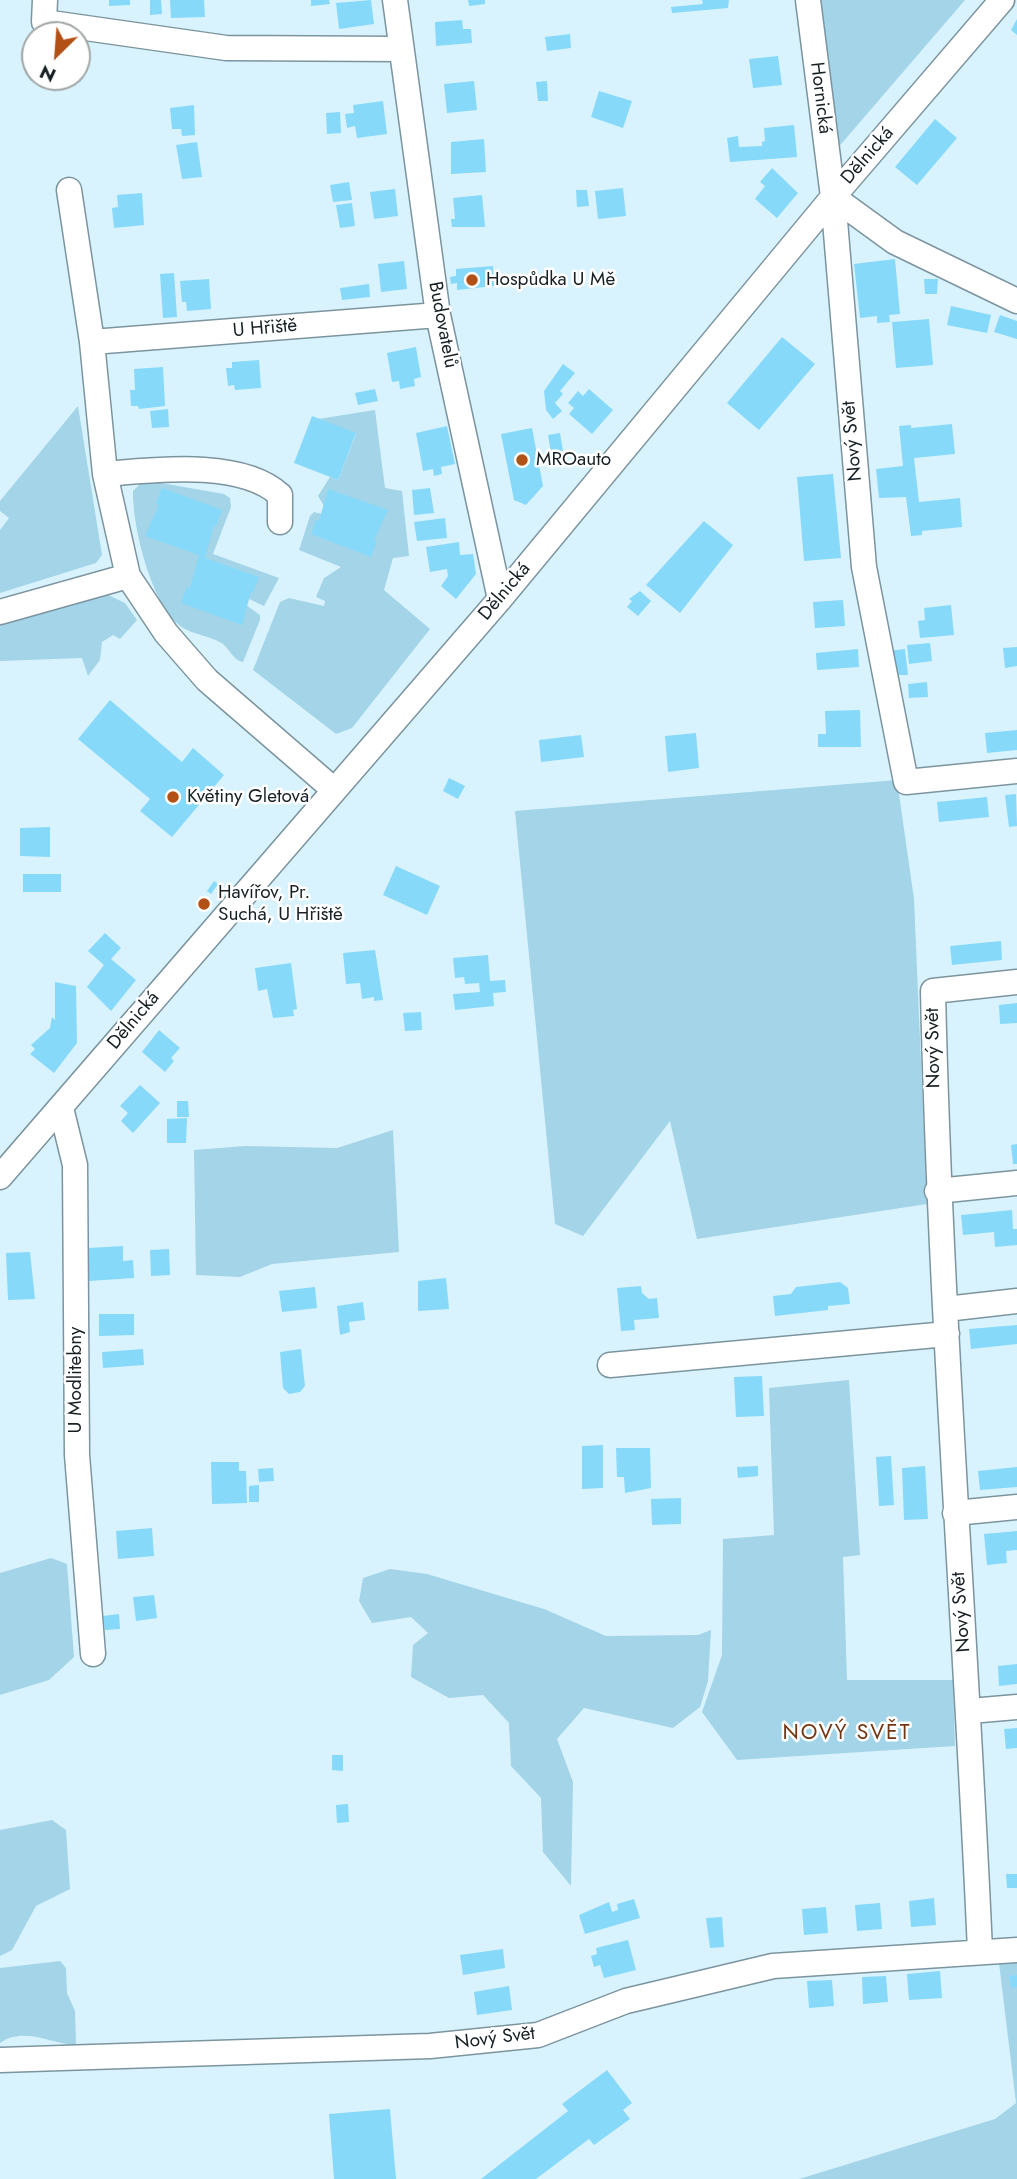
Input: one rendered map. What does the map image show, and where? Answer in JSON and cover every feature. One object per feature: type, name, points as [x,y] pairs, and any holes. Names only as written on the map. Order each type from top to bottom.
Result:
[{"type":"street","name":"Budovatelů","points":[[395,0],[438,315],[500,599]]},
{"type":"street","name":"Hornická","points":[[808,0],[833,197]]},
{"type":"street","name":"Dělnická","points":[[0,1177],[500,599],[833,197],[1002,0]]},
{"type":"street","points":[[45,11],[226,48],[401,48]]},
{"type":"street","points":[[69,190],[92,342],[105,474],[128,576],[166,633],[207,680],[333,789]]},
{"type":"street","points":[[833,197],[895,242],[1017,302]]},
{"type":"street","name":"Nový Svět","points":[[833,197],[864,567],[906,782],[1017,771]]},
{"type":"street","name":"U Hřiště","points":[[92,342],[438,315]]},
{"type":"street","points":[[105,474],[204,470],[254,480],[269,485],[279,495],[280,522]]},
{"type":"street","points":[[0,612],[128,576]]},
{"type":"street","name":"Nový Svět","points":[[980,1951],[970,1712],[955,1513],[946,1308],[937,1191],[933,991],[1017,982]]},
{"type":"street","name":"U Modlitebny","points":[[61,1108],[75,1165],[76,1455],[93,1654]]},
{"type":"street","points":[[937,1191],[1017,1183]]},
{"type":"street","points":[[946,1308],[1017,1301]]},
{"type":"street","points":[[610,1364],[947,1334]]},
{"type":"street","points":[[955,1513],[1017,1507]]},
{"type":"street","points":[[970,1712],[1017,1707]]},
{"type":"street","name":"Nový Svět","points":[[0,2060],[430,2046],[538,2035],[626,2001],[773,1966],[1017,1950]]},
{"type":"shaded area","points":[[813,0],[965,0],[836,150]]},
{"type":"shaded area","points":[[78,406],[102,555],[96,563],[0,593],[0,530],[9,518],[0,511],[0,501]]},
{"type":"shaded area","points":[[375,410],[385,488],[402,491],[409,556],[393,558],[384,590],[430,629],[352,728],[336,734],[253,670],[280,602],[289,598],[324,606],[325,601],[316,597],[324,578],[341,567],[299,550],[310,516],[314,512],[322,514],[324,506],[318,496],[330,477],[338,480],[356,434],[318,419]]},
{"type":"shaded area","points":[[144,480],[224,494],[230,498],[231,507],[213,554],[279,578],[264,606],[249,599],[246,605],[260,615],[260,620],[243,662],[234,657],[223,644],[178,624],[159,599],[145,562],[136,523],[133,491]]},
{"type":"shaded area","points":[[102,592],[125,603],[137,620],[120,639],[113,635],[102,642],[100,660],[88,676],[82,658],[0,661],[0,622]]},
{"type":"shaded area","points":[[897,780],[914,899],[927,1204],[697,1239],[670,1121],[583,1236],[555,1224],[515,811]]},
{"type":"shaded area","points":[[393,1130],[399,1252],[272,1264],[240,1277],[196,1275],[194,1150],[245,1146],[337,1148]]},
{"type":"shaded area","points":[[849,1380],[860,1555],[843,1557],[847,1680],[953,1680],[955,1746],[737,1760],[702,1712],[722,1655],[723,1539],[774,1535],[769,1388]]},
{"type":"shaded area","points":[[51,1558],[67,1564],[74,1657],[49,1680],[0,1695],[0,1573]]},
{"type":"shaded area","points":[[390,1569],[427,1574],[544,1609],[606,1636],[698,1635],[711,1630],[708,1681],[700,1707],[673,1728],[584,1708],[557,1739],[573,1782],[571,1886],[543,1852],[541,1798],[511,1766],[509,1723],[483,1695],[449,1698],[411,1677],[413,1645],[428,1633],[411,1617],[372,1623],[359,1601],[363,1578]]},
{"type":"shaded area","points":[[52,1820],[66,1830],[70,1889],[36,1906],[12,1950],[0,1956],[0,1830]]},
{"type":"shaded area","points":[[60,1961],[66,1968],[67,1993],[75,2011],[76,2045],[28,2036],[9,2038],[0,2043],[0,1968]]},
{"type":"shaded area","points":[[1017,1962],[1017,2179],[799,2179],[995,2119],[1016,2103],[999,1963]]},
{"type":"building","points":[[109,0],[130,0],[130,5],[109,6]]},
{"type":"building","points":[[150,0],[161,0],[162,14],[150,15]]},
{"type":"building","points":[[170,0],[204,0],[205,17],[171,18]]},
{"type":"building","points":[[311,0],[329,0],[330,4],[311,6]]},
{"type":"building","points":[[371,0],[374,24],[339,29],[336,3]]},
{"type":"building","points":[[468,0],[485,0],[485,4],[469,6]]},
{"type":"building","points":[[702,0],[729,0],[728,8],[672,13],[671,7],[703,4]]},
{"type":"building","points":[[1017,19],[1017,35],[1011,30]]},
{"type":"building","points":[[462,20],[463,29],[471,29],[472,43],[436,46],[435,22]]},
{"type":"building","points":[[570,34],[571,48],[547,51],[545,37]]},
{"type":"building","points":[[778,56],[782,85],[753,88],[749,59]]},
{"type":"building","points":[[474,81],[477,110],[447,113],[444,84]]},
{"type":"building","points":[[547,81],[548,101],[538,101],[536,82]]},
{"type":"building","points":[[599,91],[632,101],[623,128],[591,117]]},
{"type":"building","points":[[383,101],[387,134],[357,138],[355,126],[347,128],[345,114],[354,113],[353,105]]},
{"type":"building","points":[[194,105],[195,135],[182,136],[181,129],[172,129],[170,108]]},
{"type":"building","points":[[340,112],[341,133],[327,134],[326,113]]},
{"type":"building","points":[[935,119],[957,138],[917,185],[895,167]]},
{"type":"building","points":[[794,125],[797,157],[730,162],[727,138],[738,136],[739,147],[762,146],[765,141],[764,128]]},
{"type":"building","points":[[484,139],[486,172],[451,174],[451,142]]},
{"type":"building","points":[[197,142],[202,177],[182,179],[176,145]]},
{"type":"building","points":[[772,168],[798,193],[777,218],[755,199],[765,186],[760,182]]},
{"type":"building","points":[[349,182],[352,200],[333,202],[330,185]]},
{"type":"building","points":[[623,188],[626,216],[598,219],[595,191]]},
{"type":"building","points":[[395,189],[398,216],[374,219],[370,192]]},
{"type":"building","points":[[576,190],[587,190],[589,206],[577,207]]},
{"type":"building","points":[[142,193],[144,225],[114,228],[112,208],[118,207],[117,195]]},
{"type":"building","points":[[482,195],[485,227],[452,227],[451,219],[455,219],[453,198]]},
{"type":"building","points":[[352,203],[355,226],[340,228],[336,205]]},
{"type":"building","points":[[895,259],[900,314],[889,315],[890,322],[877,323],[877,316],[860,318],[854,264]]},
{"type":"building","points":[[404,261],[407,289],[381,292],[378,264]]},
{"type":"building","name":"Hospůdka U Mě","points":[[493,266],[494,286],[457,290],[457,283],[451,284],[450,277],[456,276],[456,269]]},
{"type":"building","points":[[174,273],[177,317],[163,318],[160,274]]},
{"type":"building","points":[[209,279],[211,309],[187,311],[186,302],[182,302],[180,281]]},
{"type":"building","points":[[924,279],[938,279],[937,294],[925,294]]},
{"type":"building","points":[[369,284],[370,297],[342,300],[340,288]]},
{"type":"building","points":[[951,306],[991,315],[987,333],[947,325]]},
{"type":"building","points":[[1000,315],[1017,321],[1017,339],[994,332]]},
{"type":"building","points":[[929,319],[933,365],[896,368],[892,322]]},
{"type":"building","points":[[782,337],[815,364],[759,430],[727,403]]},
{"type":"building","points":[[416,347],[421,377],[414,379],[415,386],[400,389],[399,381],[392,382],[387,353]]},
{"type":"building","points":[[259,360],[261,388],[235,390],[234,385],[228,386],[226,368],[232,368],[232,362]]},
{"type":"building","points":[[563,364],[575,373],[560,391],[563,394],[555,403],[562,411],[553,419],[546,410],[544,391]]},
{"type":"building","points":[[163,367],[165,406],[139,409],[138,406],[131,406],[130,390],[135,390],[134,369]]},
{"type":"building","points":[[375,389],[378,401],[358,405],[355,393]]},
{"type":"building","points":[[589,389],[613,410],[592,434],[569,414],[574,408],[568,403],[578,391],[583,396]]},
{"type":"building","points":[[168,409],[169,427],[152,428],[150,411]]},
{"type":"building","points":[[312,416],[356,433],[338,480],[294,463]]},
{"type":"building","points":[[952,424],[955,454],[914,458],[919,502],[960,498],[962,527],[922,531],[922,535],[911,536],[906,497],[879,498],[876,469],[903,466],[899,426],[911,425],[911,428]]},
{"type":"building","points":[[447,426],[455,464],[441,467],[442,474],[434,476],[433,469],[423,471],[416,433]]},
{"type":"building","name":"MROauto","points":[[532,428],[543,486],[526,505],[514,500],[501,434]]},
{"type":"building","points":[[560,433],[563,451],[551,453],[548,435]]},
{"type":"building","points":[[833,474],[841,558],[804,561],[797,477]]},
{"type":"building","points":[[162,488],[222,510],[216,526],[214,525],[205,558],[259,577],[253,593],[251,592],[242,625],[181,603],[187,587],[190,588],[199,555],[145,536],[159,505],[156,504]]},
{"type":"building","points":[[430,488],[434,513],[414,515],[412,490]]},
{"type":"building","points":[[328,489],[388,510],[374,540],[377,541],[371,557],[311,534],[316,520],[319,521]]},
{"type":"building","points":[[445,518],[447,538],[417,541],[414,522]]},
{"type":"building","points":[[704,521],[733,545],[680,613],[646,585]]},
{"type":"building","points":[[459,542],[460,555],[473,554],[476,574],[456,599],[441,586],[448,576],[447,569],[430,572],[426,547]]},
{"type":"building","points":[[640,591],[651,601],[638,616],[627,607],[632,601],[629,599]]},
{"type":"building","points":[[843,600],[845,626],[815,628],[813,602]]},
{"type":"building","points":[[951,605],[954,635],[920,638],[918,621],[925,620],[924,608]]},
{"type":"building","points":[[930,643],[932,661],[909,664],[907,645]]},
{"type":"building","points":[[1017,647],[1017,666],[1005,668],[1003,648]]},
{"type":"building","points":[[858,649],[859,667],[817,670],[816,653]]},
{"type":"building","points":[[905,649],[908,675],[892,675],[887,651]]},
{"type":"building","points":[[927,682],[928,697],[909,698],[908,684]]},
{"type":"building","points":[[110,700],[182,762],[193,748],[224,775],[172,837],[140,811],[150,799],[78,739]]},
{"type":"building","points":[[860,710],[861,747],[818,747],[818,734],[826,734],[825,711]]},
{"type":"building","points":[[1017,730],[1017,750],[987,753],[985,733]]},
{"type":"building","points":[[696,733],[699,768],[668,772],[665,736]]},
{"type":"building","points":[[581,735],[584,757],[541,762],[539,740]]},
{"type":"building","points":[[449,778],[465,786],[458,799],[443,791]]},
{"type":"building","points":[[1016,794],[1017,826],[1009,827],[1005,795]]},
{"type":"building","points":[[987,797],[989,817],[939,822],[937,802]]},
{"type":"building","points":[[50,827],[50,857],[20,856],[20,828]]},
{"type":"building","points":[[396,866],[440,886],[427,915],[383,895]]},
{"type":"building","points":[[23,874],[61,874],[61,892],[23,892]]},
{"type":"building","points":[[214,881],[218,884],[211,894],[207,891]]},
{"type":"building","points":[[105,933],[121,948],[111,959],[136,980],[111,1011],[87,987],[104,965],[88,951]]},
{"type":"building","points":[[1001,941],[1002,960],[952,965],[950,946]]},
{"type":"building","points":[[375,950],[383,1000],[374,1001],[374,997],[362,999],[360,983],[346,984],[343,953]]},
{"type":"building","points":[[488,955],[490,981],[505,980],[506,992],[493,993],[494,1006],[455,1010],[453,994],[480,992],[479,983],[465,984],[464,977],[455,978],[453,958]]},
{"type":"building","points":[[291,963],[297,1009],[293,1010],[294,1016],[273,1018],[267,989],[258,991],[255,968]]},
{"type":"building","points":[[55,982],[76,986],[77,1043],[54,1073],[30,1054],[35,1049],[31,1045],[50,1028],[52,1017],[55,1020]]},
{"type":"building","points":[[1017,1003],[1017,1023],[1000,1024],[999,1005]]},
{"type":"building","points":[[421,1012],[422,1030],[405,1031],[403,1013]]},
{"type":"building","points":[[159,1030],[180,1048],[171,1058],[174,1061],[165,1072],[142,1052]]},
{"type":"building","points":[[140,1085],[160,1103],[133,1133],[121,1121],[128,1113],[120,1106]]},
{"type":"building","points":[[177,1101],[188,1101],[189,1117],[177,1117]]},
{"type":"building","points":[[187,1118],[186,1143],[167,1143],[167,1119]]},
{"type":"building","points":[[1017,1144],[1017,1164],[1013,1164],[1011,1145]]},
{"type":"building","points":[[1012,1210],[1013,1229],[1017,1229],[1017,1245],[995,1247],[994,1232],[963,1235],[961,1215]]},
{"type":"building","points":[[123,1246],[123,1261],[133,1260],[134,1278],[89,1281],[88,1248]]},
{"type":"building","points":[[169,1249],[170,1275],[151,1276],[150,1250]]},
{"type":"building","points":[[30,1252],[35,1299],[8,1300],[6,1253]]},
{"type":"building","points":[[446,1278],[449,1309],[418,1311],[418,1281]]},
{"type":"building","points":[[840,1282],[848,1288],[850,1304],[828,1306],[828,1310],[775,1316],[773,1296],[791,1294],[796,1287]]},
{"type":"building","points":[[641,1286],[642,1293],[649,1299],[657,1298],[659,1318],[634,1320],[635,1330],[621,1331],[617,1288]]},
{"type":"building","points":[[315,1287],[317,1308],[282,1312],[279,1291]]},
{"type":"building","points":[[363,1302],[365,1320],[349,1322],[350,1332],[340,1335],[337,1306]]},
{"type":"building","points":[[99,1314],[134,1314],[134,1335],[99,1336]]},
{"type":"building","points":[[1017,1325],[1017,1344],[971,1349],[969,1329]]},
{"type":"building","points":[[143,1349],[144,1365],[103,1368],[102,1352]]},
{"type":"building","points":[[301,1349],[305,1386],[300,1392],[289,1394],[283,1388],[280,1352]]},
{"type":"building","points":[[762,1376],[764,1416],[736,1417],[734,1377]]},
{"type":"building","points":[[603,1445],[603,1488],[582,1489],[582,1446]]},
{"type":"building","points":[[616,1448],[650,1448],[651,1488],[625,1493],[624,1477],[617,1477]]},
{"type":"building","points":[[891,1456],[894,1505],[879,1506],[876,1457]]},
{"type":"building","points":[[211,1462],[239,1462],[239,1471],[246,1471],[247,1503],[212,1504]]},
{"type":"building","points":[[758,1466],[758,1476],[738,1478],[737,1467]]},
{"type":"building","points":[[925,1466],[928,1519],[904,1520],[902,1468]]},
{"type":"building","points":[[1017,1467],[1017,1487],[980,1490],[978,1471]]},
{"type":"building","points":[[273,1468],[274,1481],[259,1482],[258,1469]]},
{"type":"building","points":[[259,1485],[259,1502],[249,1502],[249,1486]]},
{"type":"building","points":[[681,1498],[681,1524],[652,1525],[651,1499]]},
{"type":"building","points":[[152,1528],[154,1556],[118,1559],[116,1531]]},
{"type":"building","points":[[1017,1531],[1017,1550],[1006,1551],[1007,1563],[987,1565],[984,1534]]},
{"type":"building","points":[[154,1595],[157,1618],[136,1621],[133,1597]]},
{"type":"building","points":[[119,1614],[120,1629],[105,1630],[103,1616]]},
{"type":"building","points":[[1017,1664],[1017,1684],[999,1686],[998,1666]]},
{"type":"building","points":[[1017,1728],[1017,1748],[1006,1749],[1004,1729]]},
{"type":"building","points":[[332,1755],[343,1755],[343,1771],[332,1770]]},
{"type":"building","points":[[348,1804],[349,1822],[337,1823],[336,1805]]},
{"type":"building","points":[[1006,1874],[1017,1874],[1017,1888],[1007,1888]]},
{"type":"building","points":[[934,1898],[936,1925],[911,1927],[909,1901]]},
{"type":"building","points":[[634,1899],[640,1918],[585,1934],[579,1915],[609,1902],[612,1912],[618,1910],[617,1904]]},
{"type":"building","points":[[880,1903],[882,1929],[857,1931],[855,1905]]},
{"type":"building","points":[[826,1907],[828,1933],[804,1935],[802,1909]]},
{"type":"building","points":[[722,1917],[724,1947],[710,1948],[706,1918]]},
{"type":"building","points":[[628,1940],[636,1970],[604,1978],[600,1965],[594,1967],[591,1956],[597,1954],[596,1948]]},
{"type":"building","points":[[503,1949],[505,1968],[463,1975],[460,1955]]},
{"type":"building","points":[[940,1971],[942,1998],[909,2000],[907,1974]]},
{"type":"building","points":[[1017,1975],[1017,1987],[1011,1988],[1009,1976]]},
{"type":"building","points":[[886,1976],[888,2002],[863,2004],[862,1977]]},
{"type":"building","points":[[832,1980],[834,2006],[809,2008],[807,1981]]},
{"type":"building","points":[[509,1986],[512,2010],[477,2015],[474,1992]]},
{"type":"building","points":[[607,2070],[632,2103],[623,2110],[630,2119],[594,2145],[589,2139],[536,2179],[481,2179],[568,2111],[562,2104]]},
{"type":"building","points":[[390,2109],[396,2179],[334,2179],[329,2114]]},
{"type":"place","name":"Hospůdka U Mě","points":[[472,280]]},
{"type":"place","name":"MROauto","points":[[522,460]]},
{"type":"place","name":"Květiny Gletová","points":[[173,797]]},
{"type":"place","name":"Havířov, Pr. Suchá, U Hřiště","points":[[204,904]]},
{"type":"district","name":"NOVÝ SVĚT","points":[[847,1734]]}]
